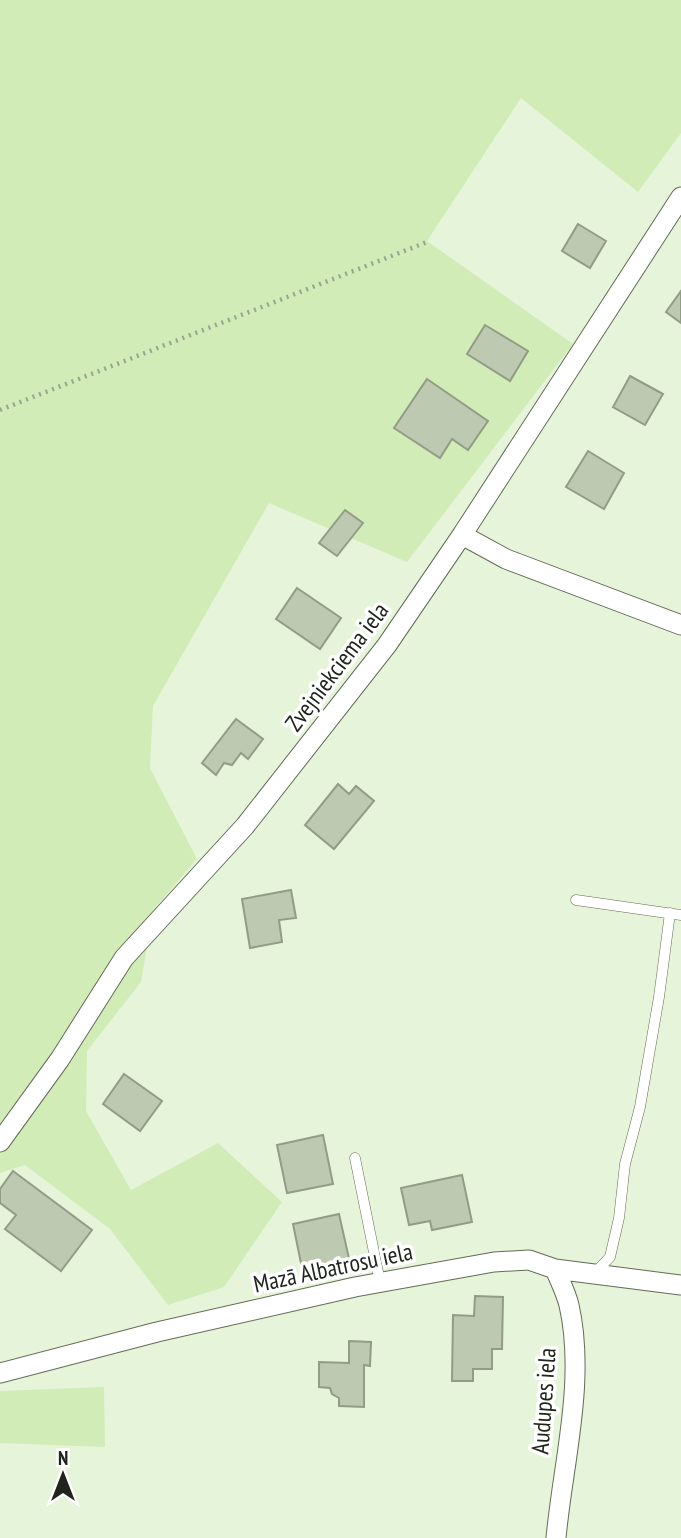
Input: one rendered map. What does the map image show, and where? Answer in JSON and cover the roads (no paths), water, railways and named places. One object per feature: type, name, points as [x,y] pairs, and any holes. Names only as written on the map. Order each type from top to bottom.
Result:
[{"type":"street","name":"Zvejniekciema iela","points":[[0,1142],[60,1059],[124,958],[253,816],[387,645],[681,197]]},
{"type":"street","points":[[461,535],[506,559],[681,625]]},
{"type":"street","name":"Mazā Albatrosu iela","points":[[0,1373],[157,1332],[380,1282],[494,1262],[529,1260],[555,1269],[681,1285]]},
{"type":"street","name":"Audupes iela","points":[[555,1269],[568,1304],[575,1355],[573,1398],[556,1538]]},
{"type":"lane","points":[[576,900],[676,914],[640,1107],[625,1164],[619,1218],[610,1256],[596,1273]]},
{"type":"lane","points":[[355,1158],[380,1282]]}]
